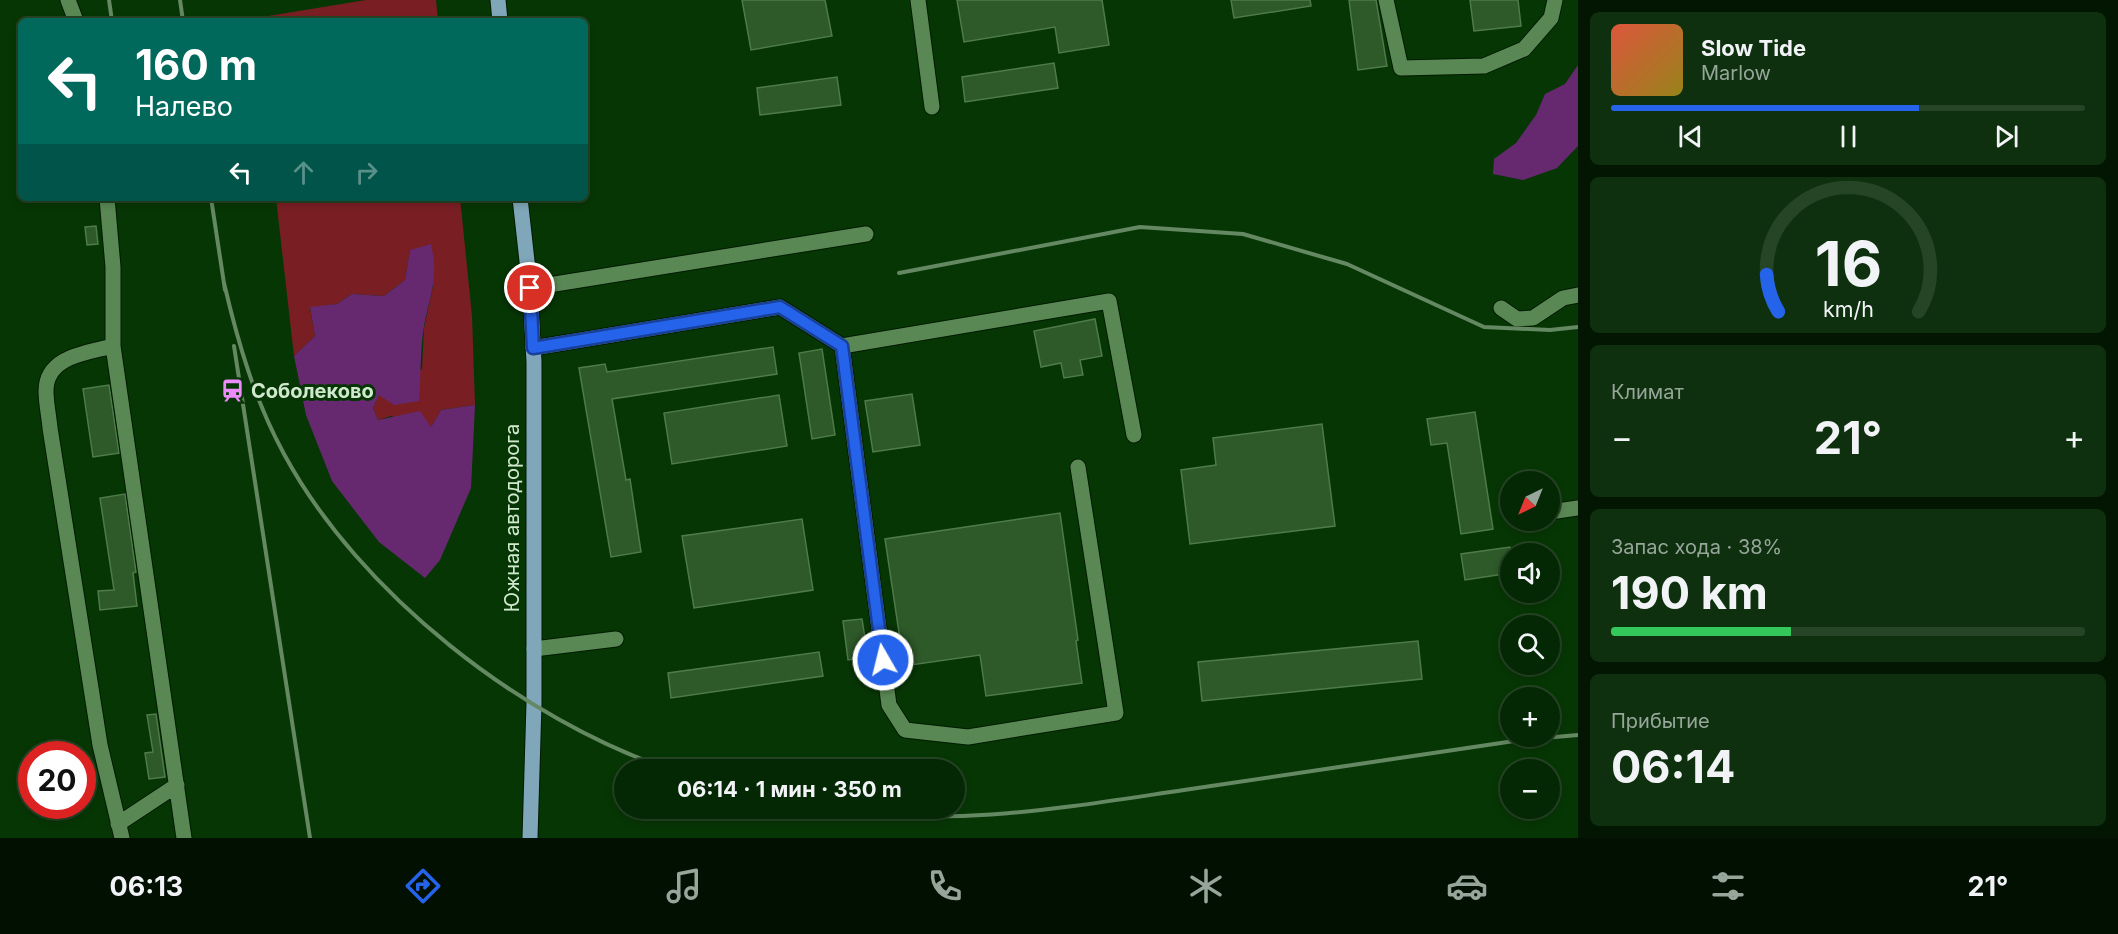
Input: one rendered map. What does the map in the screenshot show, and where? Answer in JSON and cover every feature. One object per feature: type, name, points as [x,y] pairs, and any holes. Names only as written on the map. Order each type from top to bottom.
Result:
[{"type":"main road","points":[[498,0],[500,18]]},
{"type":"main road","name":"Южная автодорога","points":[[520,201],[530,288],[533,348],[534,650],[530,838]]},
{"type":"lane","points":[[68,0],[75,18]]},
{"type":"lane","points":[[918,0],[932,107]]},
{"type":"lane","points":[[1386,0],[1401,68],[1484,66],[1524,49],[1551,18],[1555,0]]},
{"type":"lane","points":[[107,201],[113,267],[113,346],[184,838]]},
{"type":"lane","points":[[530,288],[866,234]]},
{"type":"lane","points":[[1501,308],[1517,319],[1533,318],[1563,298],[1578,295]]},
{"type":"lane","points":[[533,348],[780,307],[842,346],[1109,301],[1134,435]]},
{"type":"lane","points":[[113,346],[60,362],[48,375],[46,390],[50,428],[100,745],[120,831],[177,785]]},
{"type":"lane","points":[[842,346],[889,705],[905,730],[968,737],[1116,713],[1078,467]]},
{"type":"lane","points":[[1560,511],[1578,508]]},
{"type":"lane","points":[[534,650],[616,639]]},
{"type":"shaded area","points":[[366,0],[436,0],[438,18],[256,18]]},
{"type":"shaded area","points":[[1578,65],[1578,146],[1557,168],[1523,180],[1493,174],[1494,159],[1516,143],[1536,115],[1545,94],[1565,84]]},
{"type":"shaded area","points":[[276,201],[460,201],[472,316],[475,405],[441,410],[431,427],[391,416],[378,420],[373,408],[379,395],[422,369],[424,328],[433,286],[410,250],[405,280],[384,296],[352,294],[337,304],[310,308],[315,336],[294,356]]},
{"type":"shaded area","points":[[431,244],[434,277],[424,326],[419,401],[394,405],[379,395],[373,408],[378,420],[420,411],[431,427],[441,410],[475,405],[471,488],[440,560],[425,578],[379,542],[332,481],[306,415],[294,356],[315,336],[310,307],[337,304],[352,294],[384,296],[405,280],[410,250]]},
{"type":"building","points":[[742,0],[825,0],[832,36],[751,50]]},
{"type":"building","points":[[957,0],[1102,0],[1109,45],[1059,53],[1055,27],[964,42]]},
{"type":"building","points":[[1231,0],[1310,0],[1311,6],[1234,18]]},
{"type":"building","points":[[1349,0],[1376,0],[1387,66],[1358,70]]},
{"type":"building","points":[[1470,0],[1518,0],[1521,26],[1474,31]]},
{"type":"building","points":[[1054,63],[1058,88],[965,102],[962,77]]},
{"type":"building","points":[[837,77],[841,105],[760,115],[757,88]]},
{"type":"building","points":[[96,226],[98,244],[87,245],[85,227]]},
{"type":"building","points":[[1095,319],[1102,356],[1080,360],[1083,375],[1064,378],[1061,363],[1041,367],[1034,331]]},
{"type":"building","points":[[773,347],[777,374],[612,399],[626,480],[630,479],[641,552],[611,557],[579,368],[605,364],[607,372]]},
{"type":"building","points":[[822,349],[835,435],[812,439],[799,353]]},
{"type":"building","points":[[109,385],[119,453],[93,457],[83,389]]},
{"type":"building","points":[[912,394],[920,445],[873,452],[865,401]]},
{"type":"building","points":[[779,395],[787,446],[672,464],[664,413]]},
{"type":"building","points":[[1475,412],[1493,529],[1461,534],[1447,443],[1431,445],[1427,419]]},
{"type":"building","points":[[1322,424],[1335,526],[1190,544],[1181,470],[1216,465],[1213,438]]},
{"type":"building","points":[[125,494],[136,572],[133,573],[137,606],[100,610],[98,591],[114,590],[100,498]]},
{"type":"building","points":[[1060,513],[1082,683],[986,696],[980,655],[904,666],[885,539]]},
{"type":"building","points":[[802,519],[813,590],[694,608],[682,536]]},
{"type":"building","points":[[1500,548],[1500,575],[1465,580],[1461,554]]},
{"type":"building","points":[[862,619],[868,657],[848,660],[843,621]]},
{"type":"building","points":[[1418,641],[1422,679],[1202,701],[1198,662]]},
{"type":"building","points":[[819,652],[823,676],[671,698],[668,673]]},
{"type":"building","points":[[156,714],[165,777],[149,779],[145,753],[153,752],[147,715]]},
{"type":"railway","points":[[109,0],[112,18]]},
{"type":"railway","points":[[180,0],[183,18]]},
{"type":"railway","points":[[211,201],[225,290]]},
{"type":"railway","points":[[899,273],[1140,227],[1243,234],[1347,264],[1484,327],[1550,330],[1578,327]]},
{"type":"railway","points":[[224,283],[248,371],[274,434],[316,505],[355,555],[400,602],[450,645],[503,685],[558,719],[615,748],[643,759]]},
{"type":"railway","points":[[234,346],[310,838]]},
{"type":"railway","points":[[965,816],[1052,809],[1521,740],[1578,735]]},
{"type":"place","name":"Соболеково","points":[[233,391]]},
{"type":"route","points":[[530,288],[533,348],[780,307],[842,346],[883,660]]}]
